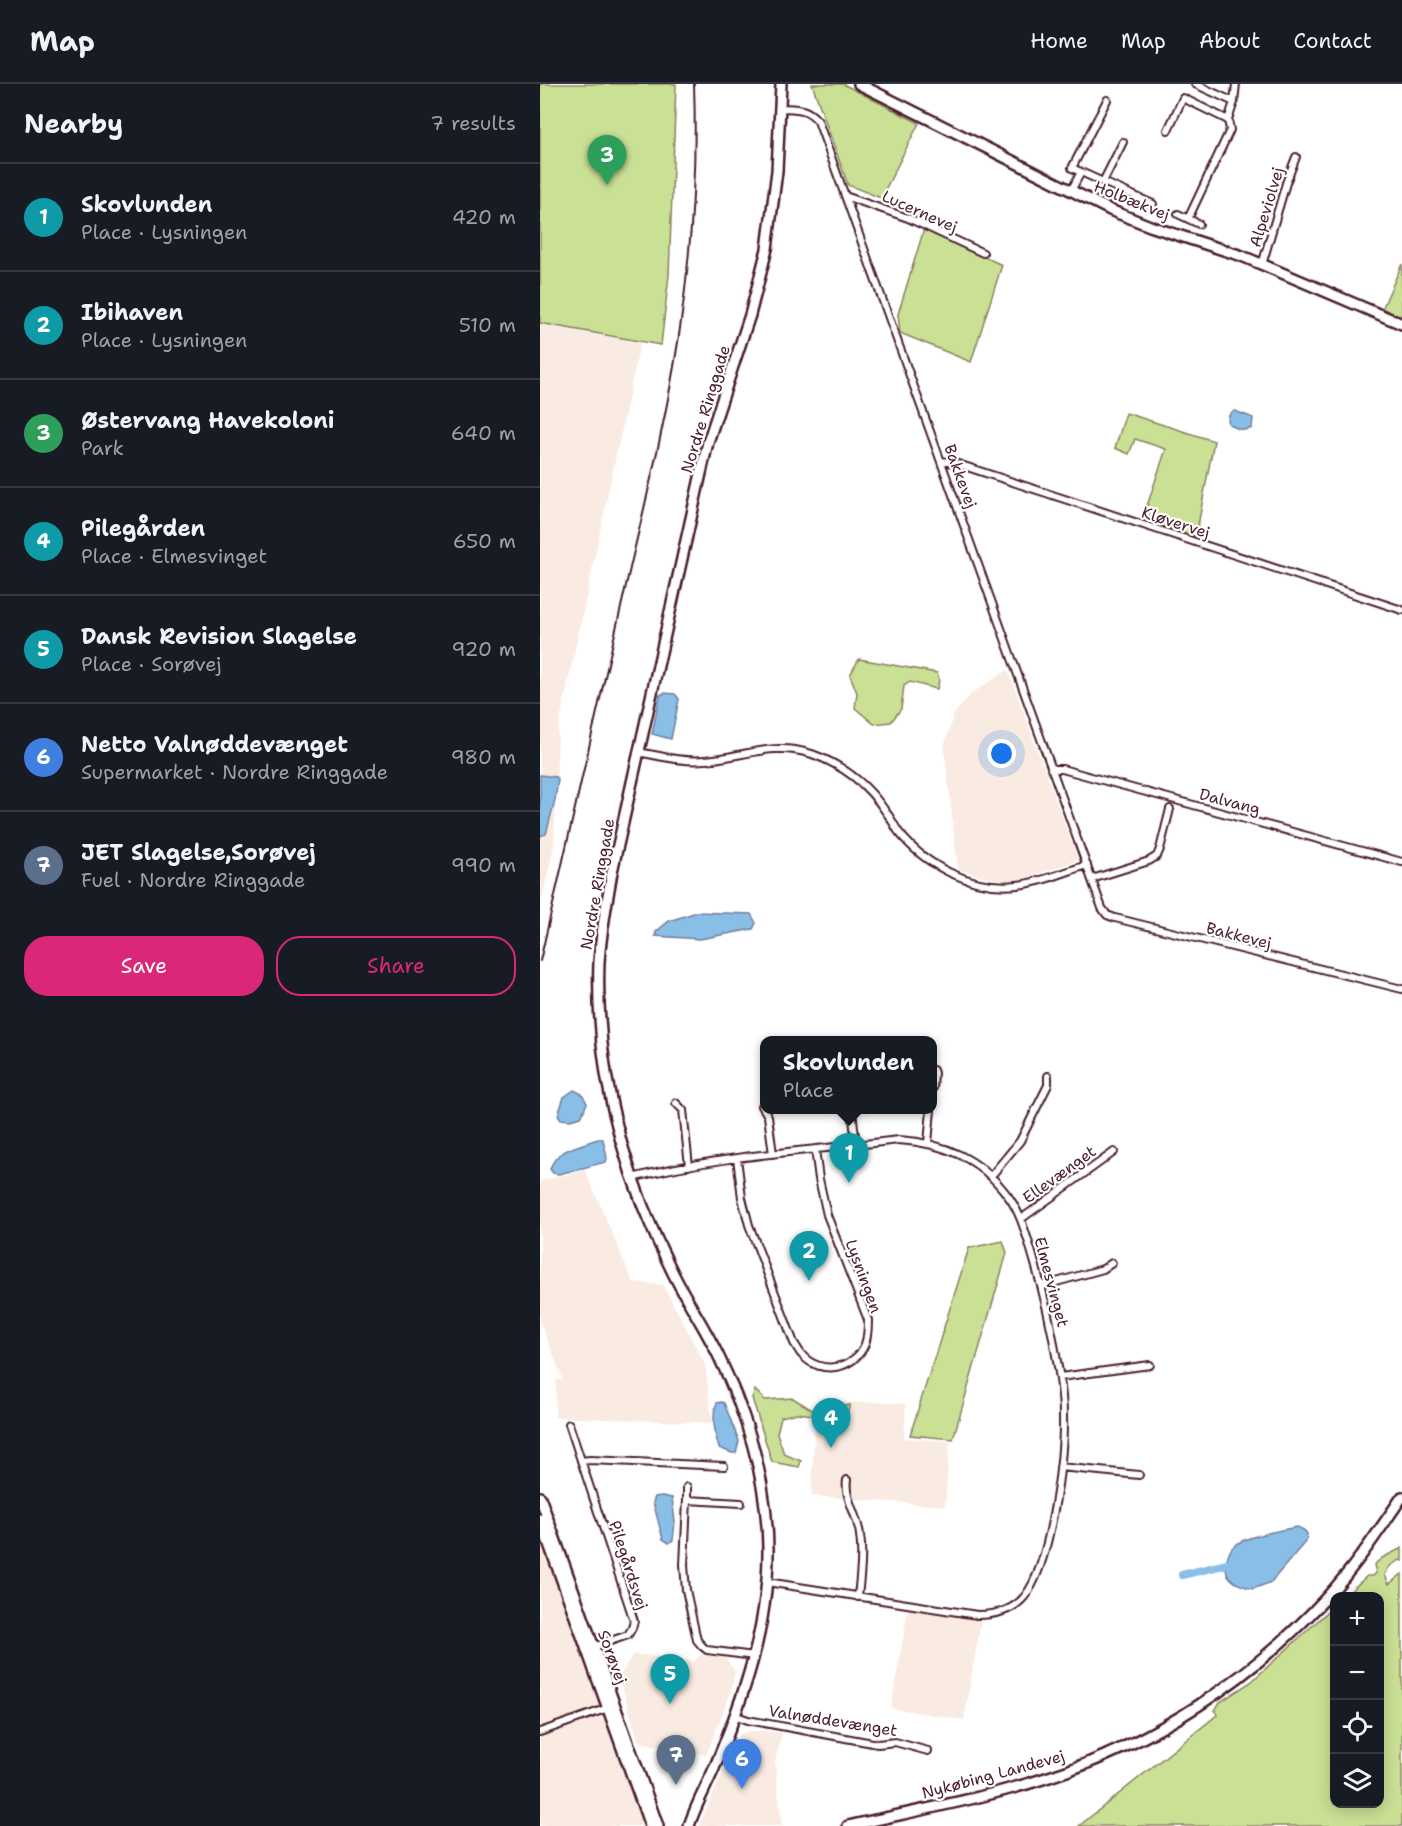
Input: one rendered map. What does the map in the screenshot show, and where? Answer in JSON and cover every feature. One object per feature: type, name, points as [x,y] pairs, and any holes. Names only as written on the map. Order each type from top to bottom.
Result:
[{"type":"street","name":"Nordre Ringgade","points":[[689,1826],[734,1715],[764,1614],[767,1582],[767,1521],[760,1476],[748,1428],[735,1391],[672,1272],[632,1178],[617,1128],[602,1050],[598,1001],[599,959],[612,872],[708,442],[750,315],[767,249],[776,179],[781,84]]},
{"type":"street","points":[[1195,84],[1234,102]]},
{"type":"street","points":[[1188,219],[1230,130],[1228,120],[1234,102],[1236,84]]},
{"type":"street","name":"Holbækvej","points":[[862,85],[1071,191],[1132,219],[1217,247],[1402,324]]},
{"type":"street","points":[[1168,130],[1183,98],[1228,120]]},
{"type":"street","points":[[1107,99],[1072,168],[1153,204]]},
{"type":"street","name":"Bakkevej","points":[[780,108],[805,110],[818,121],[1102,908],[1107,915],[1115,918],[1402,989]]},
{"type":"street","points":[[1103,182],[1123,142]]},
{"type":"street","name":"Alpeviolvej","points":[[1262,265],[1296,157]]},
{"type":"street","points":[[1071,191],[1081,172]]},
{"type":"street","name":"Lucernevej","points":[[845,196],[908,218],[982,253]]},
{"type":"street","points":[[1179,214],[1199,224]]},
{"type":"street","name":"Kløvervej","points":[[941,461],[955,463],[1402,610]]},
{"type":"street","points":[[638,752],[685,760],[706,760],[768,748],[809,753],[829,760],[859,780],[886,811],[898,831],[919,853],[941,869],[964,878],[988,884],[1018,885],[1087,865]]},
{"type":"street","name":"Dalvang","points":[[1051,769],[1074,772],[1402,861]]},
{"type":"street","points":[[1092,879],[1149,861],[1157,856],[1170,809]]},
{"type":"street","points":[[991,1176],[1020,1141],[1048,1085],[1048,1076]]},
{"type":"street","points":[[676,1103],[683,1110],[689,1166]]},
{"type":"street","points":[[767,1114],[773,1154]]},
{"type":"street","points":[[852,1114],[856,1145]]},
{"type":"street","points":[[927,1143],[931,1114]]},
{"type":"street","name":"Elmesvinget","points":[[632,1178],[737,1158],[898,1140],[927,1143],[962,1155],[991,1176],[1009,1197],[1021,1219],[1051,1324],[1064,1414],[1060,1467],[1046,1547],[1036,1578],[1025,1596],[1010,1609],[993,1615],[977,1616],[767,1582]]},
{"type":"street","name":"Lysningen","points":[[737,1158],[742,1198],[749,1225],[794,1343],[802,1356],[812,1363],[833,1368],[845,1365],[860,1354],[866,1342],[868,1320],[827,1215],[815,1149]]},
{"type":"street","name":"Ellevænget","points":[[1021,1219],[1114,1152]]},
{"type":"street","points":[[1042,1286],[1104,1269],[1112,1263]]},
{"type":"street","points":[[1060,1377],[1150,1365]]},
{"type":"street","name":"Pilegårdsvej","points":[[569,1424],[634,1621],[628,1635],[590,1648]]},
{"type":"street","points":[[581,1461],[724,1466]]},
{"type":"street","points":[[1060,1467],[1139,1475]]},
{"type":"street","points":[[847,1480],[846,1492],[858,1522],[861,1538],[858,1597]]},
{"type":"street","points":[[687,1487],[684,1565],[686,1590],[697,1640],[707,1650],[753,1656]]},
{"type":"street","name":"Sorøvej","points":[[540,1497],[650,1826]]},
{"type":"street","name":"Nykøbing Landevej","points":[[848,1826],[993,1793],[1047,1778],[1130,1745],[1181,1717],[1264,1658],[1298,1627],[1327,1597],[1364,1552],[1402,1497]]},
{"type":"street","points":[[687,1500],[741,1503]]},
{"type":"street","name":"Sorøvej","points":[[540,1519],[590,1648]]},
{"type":"street","points":[[540,1732],[611,1707]]},
{"type":"street","name":"Sorøvej","points":[[611,1707],[658,1826]]},
{"type":"street","name":"Valnøddevænget","points":[[734,1715],[748,1720],[878,1744],[895,1742],[928,1751]]},
{"type":"street","name":"Nordre Ringgade","points":[[682,1826],[695,1808]]},
{"type":"shaded area","points":[[540,324],[640,343],[558,730],[554,846],[540,907]]},
{"type":"shaded area","points":[[1008,670],[1078,860],[1018,881],[987,878],[958,869],[944,746],[954,714],[972,693]]},
{"type":"shaded area","points":[[585,1170],[633,1282],[663,1285],[705,1364],[712,1423],[555,1417],[556,1380],[563,1380],[540,1322],[540,1181]]},
{"type":"shaded area","points":[[816,1403],[906,1404],[904,1438],[950,1441],[945,1506],[811,1496]]},
{"type":"shaded area","points":[[540,1538],[643,1826],[540,1826]]},
{"type":"shaded area","points":[[908,1609],[981,1621],[964,1720],[891,1708]]},
{"type":"shaded area","points":[[633,1654],[694,1661],[701,1655],[725,1658],[735,1671],[731,1692],[706,1755],[639,1742],[619,1677]]},
{"type":"shaded area","points":[[747,1731],[782,1733],[775,1762],[782,1826],[699,1826],[740,1734]]},
{"type":"green space","points":[[540,84],[676,84],[669,275],[661,345],[540,323]]},
{"type":"green space","points":[[812,84],[843,84],[919,123],[881,198],[848,185]]},
{"type":"green space","points":[[924,229],[1002,265],[971,362],[900,333],[898,314]]},
{"type":"green space","points":[[1402,264],[1402,317],[1382,309]]},
{"type":"green space","points":[[1126,413],[1214,441],[1196,536],[1142,521],[1166,449],[1135,439],[1129,454],[1115,448]]},
{"type":"green space","points":[[859,659],[937,673],[939,680],[937,689],[910,682],[904,686],[901,709],[891,722],[874,724],[855,708],[857,693],[850,675]]},
{"type":"green space","points":[[1003,1241],[1007,1253],[953,1439],[910,1435],[969,1248]]},
{"type":"green space","points":[[755,1390],[765,1400],[793,1398],[814,1411],[850,1405],[845,1419],[797,1413],[781,1417],[777,1433],[784,1454],[801,1461],[799,1467],[772,1462],[752,1398]]},
{"type":"green space","points":[[1402,1548],[1402,1561],[1399,1560],[1389,1567],[1385,1575],[1389,1584],[1402,1574],[1402,1826],[1079,1826],[1217,1715],[1215,1710],[1220,1702],[1251,1682],[1330,1610],[1330,1808],[1384,1808],[1384,1592],[1349,1592],[1367,1576],[1373,1576],[1376,1573],[1374,1565],[1382,1558]]},
{"type":"water","points":[[1235,411],[1253,418],[1252,428],[1240,429],[1229,424],[1229,416]]},
{"type":"water","points":[[675,694],[679,699],[671,739],[652,734],[660,695]]},
{"type":"water","points":[[540,775],[556,777],[558,780],[546,834],[540,836]]},
{"type":"water","points":[[697,912],[751,914],[756,923],[753,929],[700,939],[655,936],[656,932],[669,921]]},
{"type":"water","points":[[574,1090],[582,1094],[587,1103],[581,1117],[570,1120],[561,1119],[558,1115],[564,1097]]},
{"type":"water","points":[[603,1139],[606,1162],[559,1174],[553,1173],[550,1169],[557,1157],[563,1153]]},
{"type":"water","points":[[717,1403],[724,1403],[739,1441],[736,1453],[719,1448],[714,1413]]},
{"type":"water","points":[[655,1497],[672,1498],[675,1522],[673,1540],[669,1543],[663,1539],[653,1502]]},
{"type":"water","points":[[1297,1527],[1307,1534],[1306,1541],[1271,1582],[1253,1589],[1236,1583],[1229,1577],[1226,1568],[1229,1553],[1239,1542],[1255,1536]]},
{"type":"waterway","points":[[1182,1575],[1227,1564]]},
{"type":"railway","points":[[540,961],[673,374],[690,245],[695,148],[694,84]]},
{"type":"place","name":"Østervang Havekoloni","points":[[607,185]]},
{"type":"place","name":"Skovlunden","points":[[849,1183]]},
{"type":"place","name":"Ibihaven","points":[[809,1281]]},
{"type":"place","name":"Pilegården","points":[[831,1448]]},
{"type":"place","name":"Dansk Revision Slagelse","points":[[670,1704]]},
{"type":"place","name":"JET Slagelse,Sorøvej","points":[[676,1785]]},
{"type":"place","name":"Netto Valnøddevænget","points":[[742,1789]]}]
